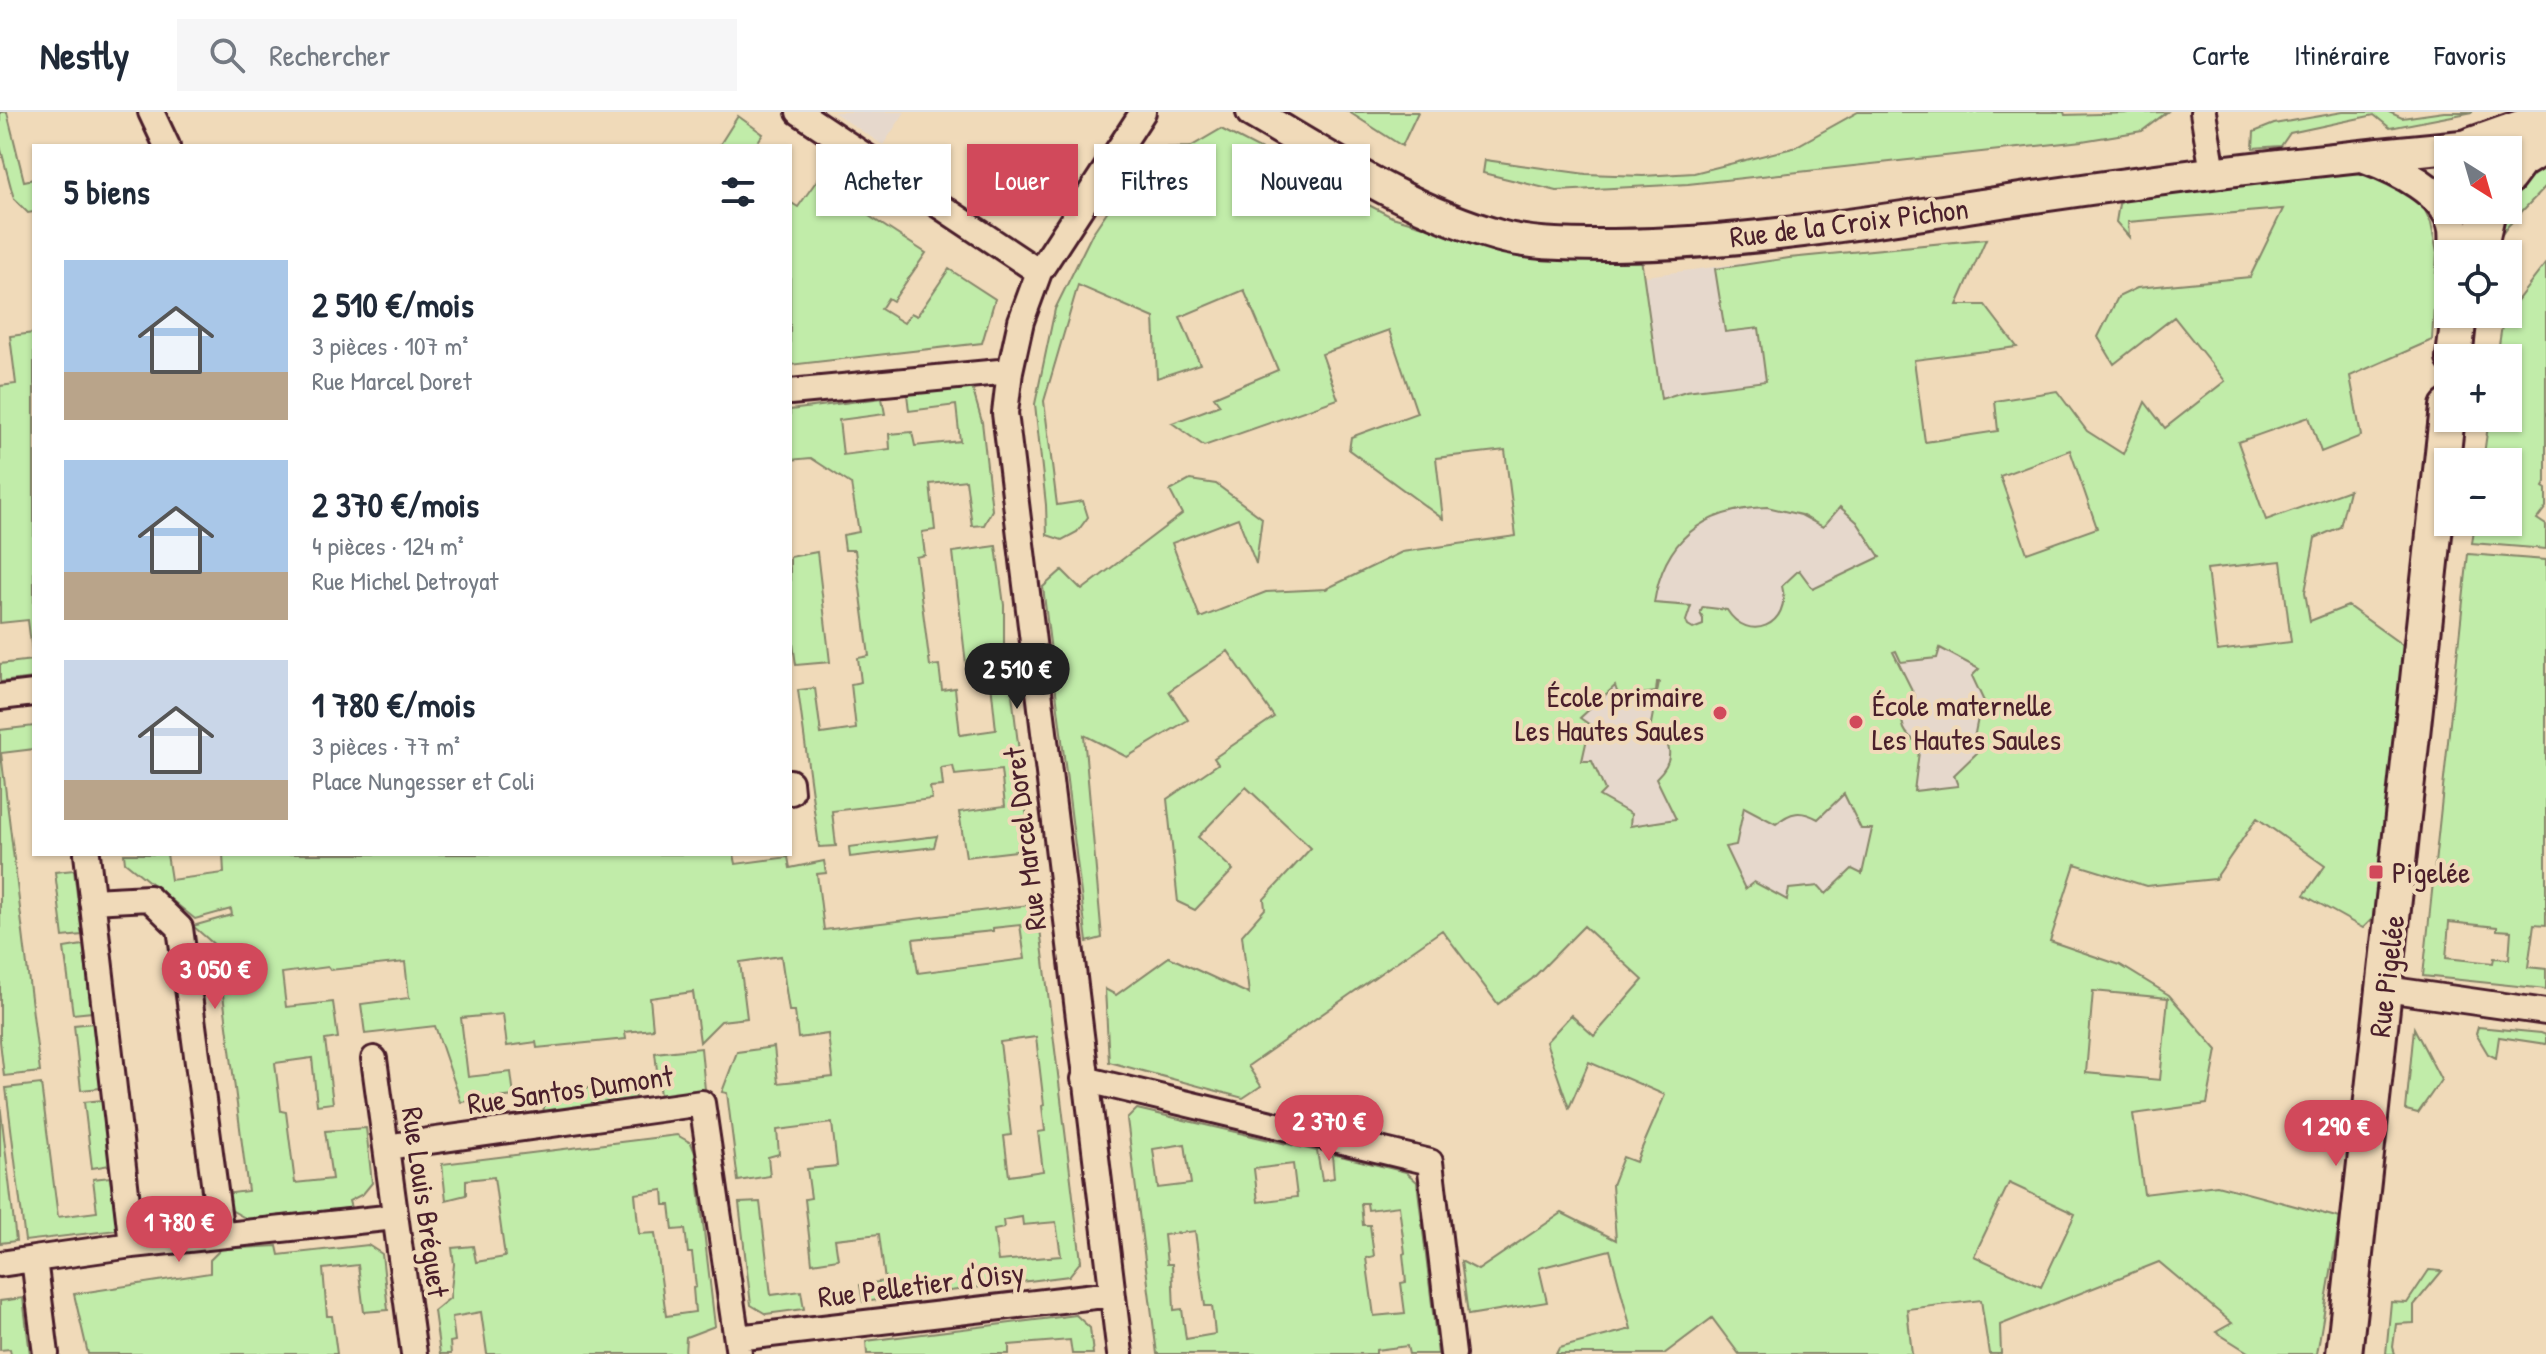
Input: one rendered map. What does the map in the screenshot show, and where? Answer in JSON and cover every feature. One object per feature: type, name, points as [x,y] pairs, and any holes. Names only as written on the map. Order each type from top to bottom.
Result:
[{"type":"main road","points":[[2503,136],[2546,119]]},
{"type":"main road","points":[[2522,141],[2546,138]]},
{"type":"main road","points":[[2522,160],[2546,145]]},
{"type":"main road","name":"Rue Pigelée","points":[[2344,1354],[2445,432]]},
{"type":"street","points":[[151,112],[166,144]]},
{"type":"street","points":[[799,112],[1039,272]]},
{"type":"street","name":"Rue Marcel Doret","points":[[1120,1354],[1005,413],[1021,321],[1039,272],[1143,112]]},
{"type":"street","name":"Rue de la Croix Pichon","points":[[1252,112],[1396,197],[1502,237],[1579,245],[1675,244],[1859,223],[2213,172],[2359,155],[2434,150]]},
{"type":"street","points":[[2203,112],[2213,172]]},
{"type":"street","points":[[2359,155],[2394,168],[2433,195],[2446,210],[2454,227],[2454,240]]},
{"type":"street","points":[[792,392],[1010,371]]},
{"type":"street","points":[[0,697],[32,693]]},
{"type":"street","points":[[87,856],[132,1245]]},
{"type":"street","points":[[92,901],[149,898],[180,928],[221,1235]]},
{"type":"street","points":[[2386,989],[2546,1012]]},
{"type":"street","name":"Rue Louis Bréguet","points":[[374,1059],[414,1354]]},
{"type":"street","points":[[1084,1079],[1430,1162],[1453,1354]]},
{"type":"street","name":"Rue Santos Dumont","points":[[386,1147],[702,1103],[738,1346]]},
{"type":"street","points":[[0,1264],[132,1245],[395,1217]]},
{"type":"street","points":[[34,1259],[46,1354]]},
{"type":"street","name":"Rue Pelletier d'Oisy","points":[[738,1346],[1112,1294]]},
{"type":"shaded area","points":[[833,112],[905,112],[881,144]]},
{"type":"shaded area","points":[[1774,259],[1807,469],[1994,632],[1986,773],[1897,882],[1755,919],[1570,797],[1616,280]]},
{"type":"green space","points":[[0,112],[7,112],[24,181],[32,179],[32,212],[28,213],[14,199],[0,146]]},
{"type":"green space","points":[[1349,112],[1418,112],[1402,146]]},
{"type":"green space","points":[[1858,112],[2064,112],[2065,115],[2167,112],[2142,131],[2082,141],[1688,184],[1557,191],[1483,173],[1485,160],[1586,174],[1643,176],[1694,173],[1793,148]]},
{"type":"green space","points":[[2343,112],[2389,112],[2402,118],[2444,112],[2473,112],[2390,128],[2374,115],[2290,133],[2281,146],[2253,148],[2254,132],[2274,124]]},
{"type":"green space","points":[[738,116],[763,134],[756,144],[720,144]]},
{"type":"green space","points":[[1221,129],[1250,144],[1232,144],[1232,216],[1370,216],[1370,206],[1392,217],[1515,252],[1641,258],[1661,399],[1686,391],[1766,381],[1759,328],[1725,332],[1715,269],[1789,258],[1986,239],[1957,305],[1985,305],[2017,347],[1914,360],[1925,442],[1998,431],[1995,401],[2057,391],[2087,431],[2123,454],[2145,402],[2165,428],[2225,381],[2174,317],[2114,364],[2098,337],[2118,297],[2137,288],[2250,277],[2283,209],[2128,222],[2129,237],[2116,222],[2119,204],[2135,195],[2342,172],[2393,177],[2420,200],[2431,223],[2434,240],[2432,340],[2350,376],[2361,436],[2321,452],[2309,417],[2238,442],[2266,520],[2349,490],[2340,527],[2315,538],[2305,592],[2310,621],[2348,606],[2405,647],[2373,918],[2363,928],[2304,895],[2325,866],[2257,818],[2215,879],[2146,886],[2075,864],[2050,941],[2120,965],[2169,995],[2217,1050],[2207,1104],[2133,1114],[2144,1194],[2217,1185],[2340,1218],[2317,1354],[2251,1354],[2216,1332],[2232,1323],[2159,1262],[2000,1325],[2001,1354],[1989,1354],[1981,1300],[1907,1309],[1912,1354],[1739,1354],[1712,1318],[1664,1354],[1556,1354],[1559,1348],[1631,1329],[1610,1250],[1539,1268],[1547,1302],[1468,1315],[1461,1261],[1478,1270],[1562,1213],[1616,1240],[1612,1185],[1623,1157],[1636,1162],[1665,1095],[1589,1062],[1569,1108],[1546,1042],[1571,1015],[1594,1036],[1643,980],[1584,926],[1532,979],[1498,1004],[1442,930],[1248,1066],[1261,1086],[1243,1098],[1109,1062],[1105,989],[1116,995],[1169,957],[1249,994],[1242,935],[1265,909],[1264,899],[1311,848],[1246,787],[1198,837],[1233,870],[1195,910],[1178,902],[1167,799],[1218,764],[1214,758],[1274,717],[1228,651],[1169,691],[1188,720],[1127,757],[1084,735],[1102,938],[1087,942],[1043,587],[1062,570],[1082,590],[1182,514],[1170,491],[1190,480],[1216,484],[1262,518],[1256,564],[1238,518],[1172,543],[1200,618],[1266,592],[1326,589],[1402,552],[1516,536],[1505,450],[1436,458],[1443,519],[1349,450],[1351,437],[1417,413],[1389,330],[1322,354],[1338,399],[1204,446],[1172,423],[1220,405],[1214,397],[1278,370],[1244,290],[1180,317],[1200,364],[1157,378],[1154,318],[1078,285],[1044,401],[1057,505],[1083,501],[1088,517],[1077,532],[1062,540],[1047,535],[1035,404],[1055,309],[1104,216],[1216,216],[1216,144],[1195,144]],"holes":[[[2070,450],[2097,528],[2027,553],[2000,476]],[[1767,507],[1801,515],[1823,527],[1840,507],[1857,522],[1880,557],[1813,589],[1799,570],[1782,586],[1781,611],[1775,620],[1766,625],[1756,628],[1746,626],[1727,610],[1703,607],[1700,613],[1703,625],[1693,629],[1686,621],[1691,606],[1654,603],[1667,561],[1677,545],[1706,521],[1744,509]],[[2281,561],[2291,642],[2217,651],[2207,569]],[[1940,648],[1979,669],[1972,676],[1989,712],[1979,713],[1973,743],[1981,749],[1954,775],[1958,786],[1914,791],[1920,744],[1906,733],[1902,719],[1903,706],[1915,696],[1893,652],[1896,651],[1901,662],[1937,658]],[[1659,682],[1650,729],[1664,739],[1669,751],[1669,758],[1656,778],[1676,819],[1630,826],[1631,814],[1599,796],[1605,790],[1592,761],[1582,761],[1590,725],[1580,718],[1615,686],[1619,697],[1656,692]],[[1844,794],[1861,829],[1872,829],[1862,874],[1852,869],[1826,894],[1819,886],[1789,889],[1787,900],[1754,882],[1745,889],[1725,847],[1736,845],[1744,807],[1776,824],[1796,813],[1818,819]],[[2093,991],[2168,998],[2160,1080],[2086,1073]],[[2009,1183],[2075,1214],[2041,1287],[1974,1256]]]},
{"type":"green space","points":[[2546,158],[2546,186],[2522,211],[2522,179]]},
{"type":"green space","points":[[816,182],[816,216],[869,216],[926,253],[893,301],[888,298],[881,309],[904,323],[911,313],[917,316],[949,269],[995,299],[982,343],[792,365],[792,203],[798,207]]},
{"type":"green space","points":[[2496,224],[2510,224],[2498,240],[2493,240]]},
{"type":"green space","points":[[2546,263],[2546,482],[2543,487],[2546,489],[2546,507],[2537,519],[2546,525],[2546,549],[2472,543],[2473,536],[2522,536],[2522,448],[2485,448],[2487,432],[2522,432],[2522,344],[2499,344],[2502,328],[2522,328],[2522,294]]},
{"type":"green space","points":[[32,333],[32,652],[28,620],[0,623],[0,386],[16,384],[10,336]]},
{"type":"green space","points":[[972,387],[982,422],[992,510],[984,525],[972,526],[966,480],[930,484],[935,530],[922,532],[925,555],[916,557],[930,666],[939,665],[942,690],[955,688],[960,735],[996,730],[991,683],[1011,686],[1029,834],[1016,851],[966,857],[959,812],[1005,806],[1001,770],[955,775],[953,766],[941,768],[943,786],[930,787],[932,799],[832,811],[836,846],[819,847],[798,690],[815,688],[821,734],[856,729],[851,684],[861,682],[858,658],[869,656],[855,550],[845,550],[843,535],[859,532],[851,484],[811,458],[792,460],[792,410],[882,398],[885,414],[839,420],[843,455],[890,449],[889,434],[912,432],[915,446],[960,441],[956,405],[909,411],[907,394]]},
{"type":"green space","points":[[996,546],[1004,605],[1004,654],[980,663],[966,664],[953,552]]},
{"type":"green space","points":[[817,552],[830,662],[796,665],[792,637],[792,557]]},
{"type":"green space","points":[[2468,554],[2546,560],[2546,925],[2534,924],[2528,967],[2546,969],[2546,989],[2423,976]],"holes":[[[2449,922],[2497,927],[2497,930],[2511,931],[2509,959],[2494,958],[2493,963],[2446,958]]]},
{"type":"green space","points":[[32,660],[32,678],[0,682],[0,664]]},
{"type":"green space","points":[[32,726],[32,749],[1,753],[40,1072],[4,1076],[0,1041],[0,730]]},
{"type":"green space","points":[[937,836],[934,847],[850,857],[849,847]]},
{"type":"green space","points":[[124,856],[167,856],[171,880],[224,873],[223,856],[734,856],[736,864],[788,857],[790,868],[824,861],[826,873],[817,874],[824,930],[1037,904],[1081,1261],[1069,1276],[863,1302],[860,1285],[885,1281],[879,1234],[835,1239],[838,1259],[812,1263],[805,1199],[811,1198],[807,1169],[837,1166],[832,1123],[777,1130],[779,1154],[768,1157],[770,1176],[738,1181],[727,1093],[722,1092],[737,1052],[774,1047],[778,1083],[833,1077],[828,1034],[798,1038],[795,1011],[789,1011],[781,956],[740,962],[747,1018],[721,1021],[700,1042],[693,992],[650,998],[653,1029],[625,1032],[626,1039],[537,1048],[536,1042],[507,1046],[503,1014],[461,1018],[468,1077],[511,1072],[514,1096],[461,1102],[435,1026],[365,1034],[361,1004],[409,998],[405,962],[282,973],[286,1007],[333,1002],[338,1038],[325,1040],[333,1103],[317,1105],[312,1058],[275,1063],[281,1111],[286,1112],[295,1183],[332,1179],[325,1131],[366,1128],[372,1183],[363,1194],[349,1201],[351,1208],[247,1219],[231,1210],[224,1194],[248,1191],[217,947],[193,926],[232,915],[231,909],[195,919],[125,862]],"holes":[[[1020,925],[1025,959],[918,973],[913,939],[993,931],[993,928]],[[1036,1037],[1044,1105],[1045,1131],[1038,1132],[1043,1171],[1009,1176],[1004,1136],[1011,1135],[1000,1042]],[[1022,1217],[1023,1225],[1056,1222],[1061,1256],[998,1261],[994,1230],[1004,1228],[1003,1220]]]},
{"type":"green space","points":[[74,870],[82,935],[63,937],[55,872]]},
{"type":"green space","points":[[83,945],[92,1012],[73,1014],[64,948]]},
{"type":"green space","points":[[94,1023],[101,1088],[81,1090],[74,1025]]},
{"type":"green space","points":[[2478,1027],[2541,1033],[2546,1035],[2546,1044],[2499,1037],[2496,1058],[2488,1054],[2476,1034]]},
{"type":"green space","points":[[2414,1028],[2441,1080],[2418,1113],[2406,1110]]},
{"type":"green space","points":[[701,1048],[705,1090],[660,1096],[655,1053]]},
{"type":"green space","points":[[633,1082],[635,1100],[543,1112],[547,1093]]},
{"type":"green space","points":[[41,1084],[58,1217],[97,1212],[93,1179],[110,1177],[117,1230],[25,1241],[6,1088]]},
{"type":"green space","points":[[102,1100],[110,1165],[92,1168],[84,1102]]},
{"type":"green space","points":[[0,1103],[16,1241],[0,1243]]},
{"type":"green space","points":[[1137,1109],[1317,1151],[1322,1180],[1334,1178],[1332,1154],[1406,1172],[1417,1182],[1438,1354],[1409,1354],[1407,1346],[1376,1350],[1376,1354],[1157,1354],[1127,1119]],"holes":[[[1185,1144],[1191,1184],[1158,1188],[1153,1149]],[[1293,1164],[1297,1197],[1258,1202],[1254,1169]],[[1361,1203],[1367,1203],[1368,1210],[1399,1206],[1405,1253],[1406,1282],[1401,1283],[1405,1313],[1374,1316],[1366,1258],[1374,1256],[1370,1225],[1363,1225]],[[1195,1231],[1205,1306],[1212,1306],[1215,1334],[1186,1339],[1182,1309],[1174,1310],[1172,1264],[1167,1264],[1164,1235]]]},
{"type":"green space","points":[[677,1135],[691,1143],[695,1153],[715,1326],[686,1337],[685,1354],[487,1354],[481,1312],[452,1317],[455,1341],[450,1342],[451,1354],[440,1354],[434,1311],[450,1298],[454,1264],[452,1248],[473,1246],[476,1262],[505,1257],[494,1177],[466,1180],[466,1195],[446,1200],[442,1164]],"holes":[[[663,1190],[664,1205],[670,1205],[673,1230],[685,1229],[688,1253],[692,1253],[695,1312],[666,1316],[655,1233],[639,1234],[635,1194]]]},
{"type":"green space","points":[[760,1202],[771,1295],[801,1291],[804,1309],[766,1314],[751,1305],[739,1203]]},
{"type":"green space","points":[[368,1245],[382,1254],[388,1310],[364,1312],[358,1265],[323,1269],[327,1316],[332,1316],[337,1354],[88,1354],[74,1294],[210,1273],[210,1260],[221,1249],[277,1246],[279,1255]]},
{"type":"green space","points":[[2429,1270],[2442,1271],[2414,1305],[2414,1323],[2396,1324],[2395,1354],[2386,1354],[2391,1302],[2407,1303]]},
{"type":"green space","points":[[23,1298],[30,1354],[11,1354],[10,1349],[0,1350],[0,1301]]},
{"type":"green space","points":[[1076,1315],[1090,1328],[1093,1354],[1072,1354],[1070,1340],[1009,1345],[1009,1354],[867,1354],[866,1341]]},
{"type":"place","name":"École primaire Les Hautes Saules","points":[[1720,713]]},
{"type":"place","name":"École maternelle Les Hautes Saules","points":[[1856,722]]},
{"type":"place","name":"Pigelée","points":[[2376,872]]}]
